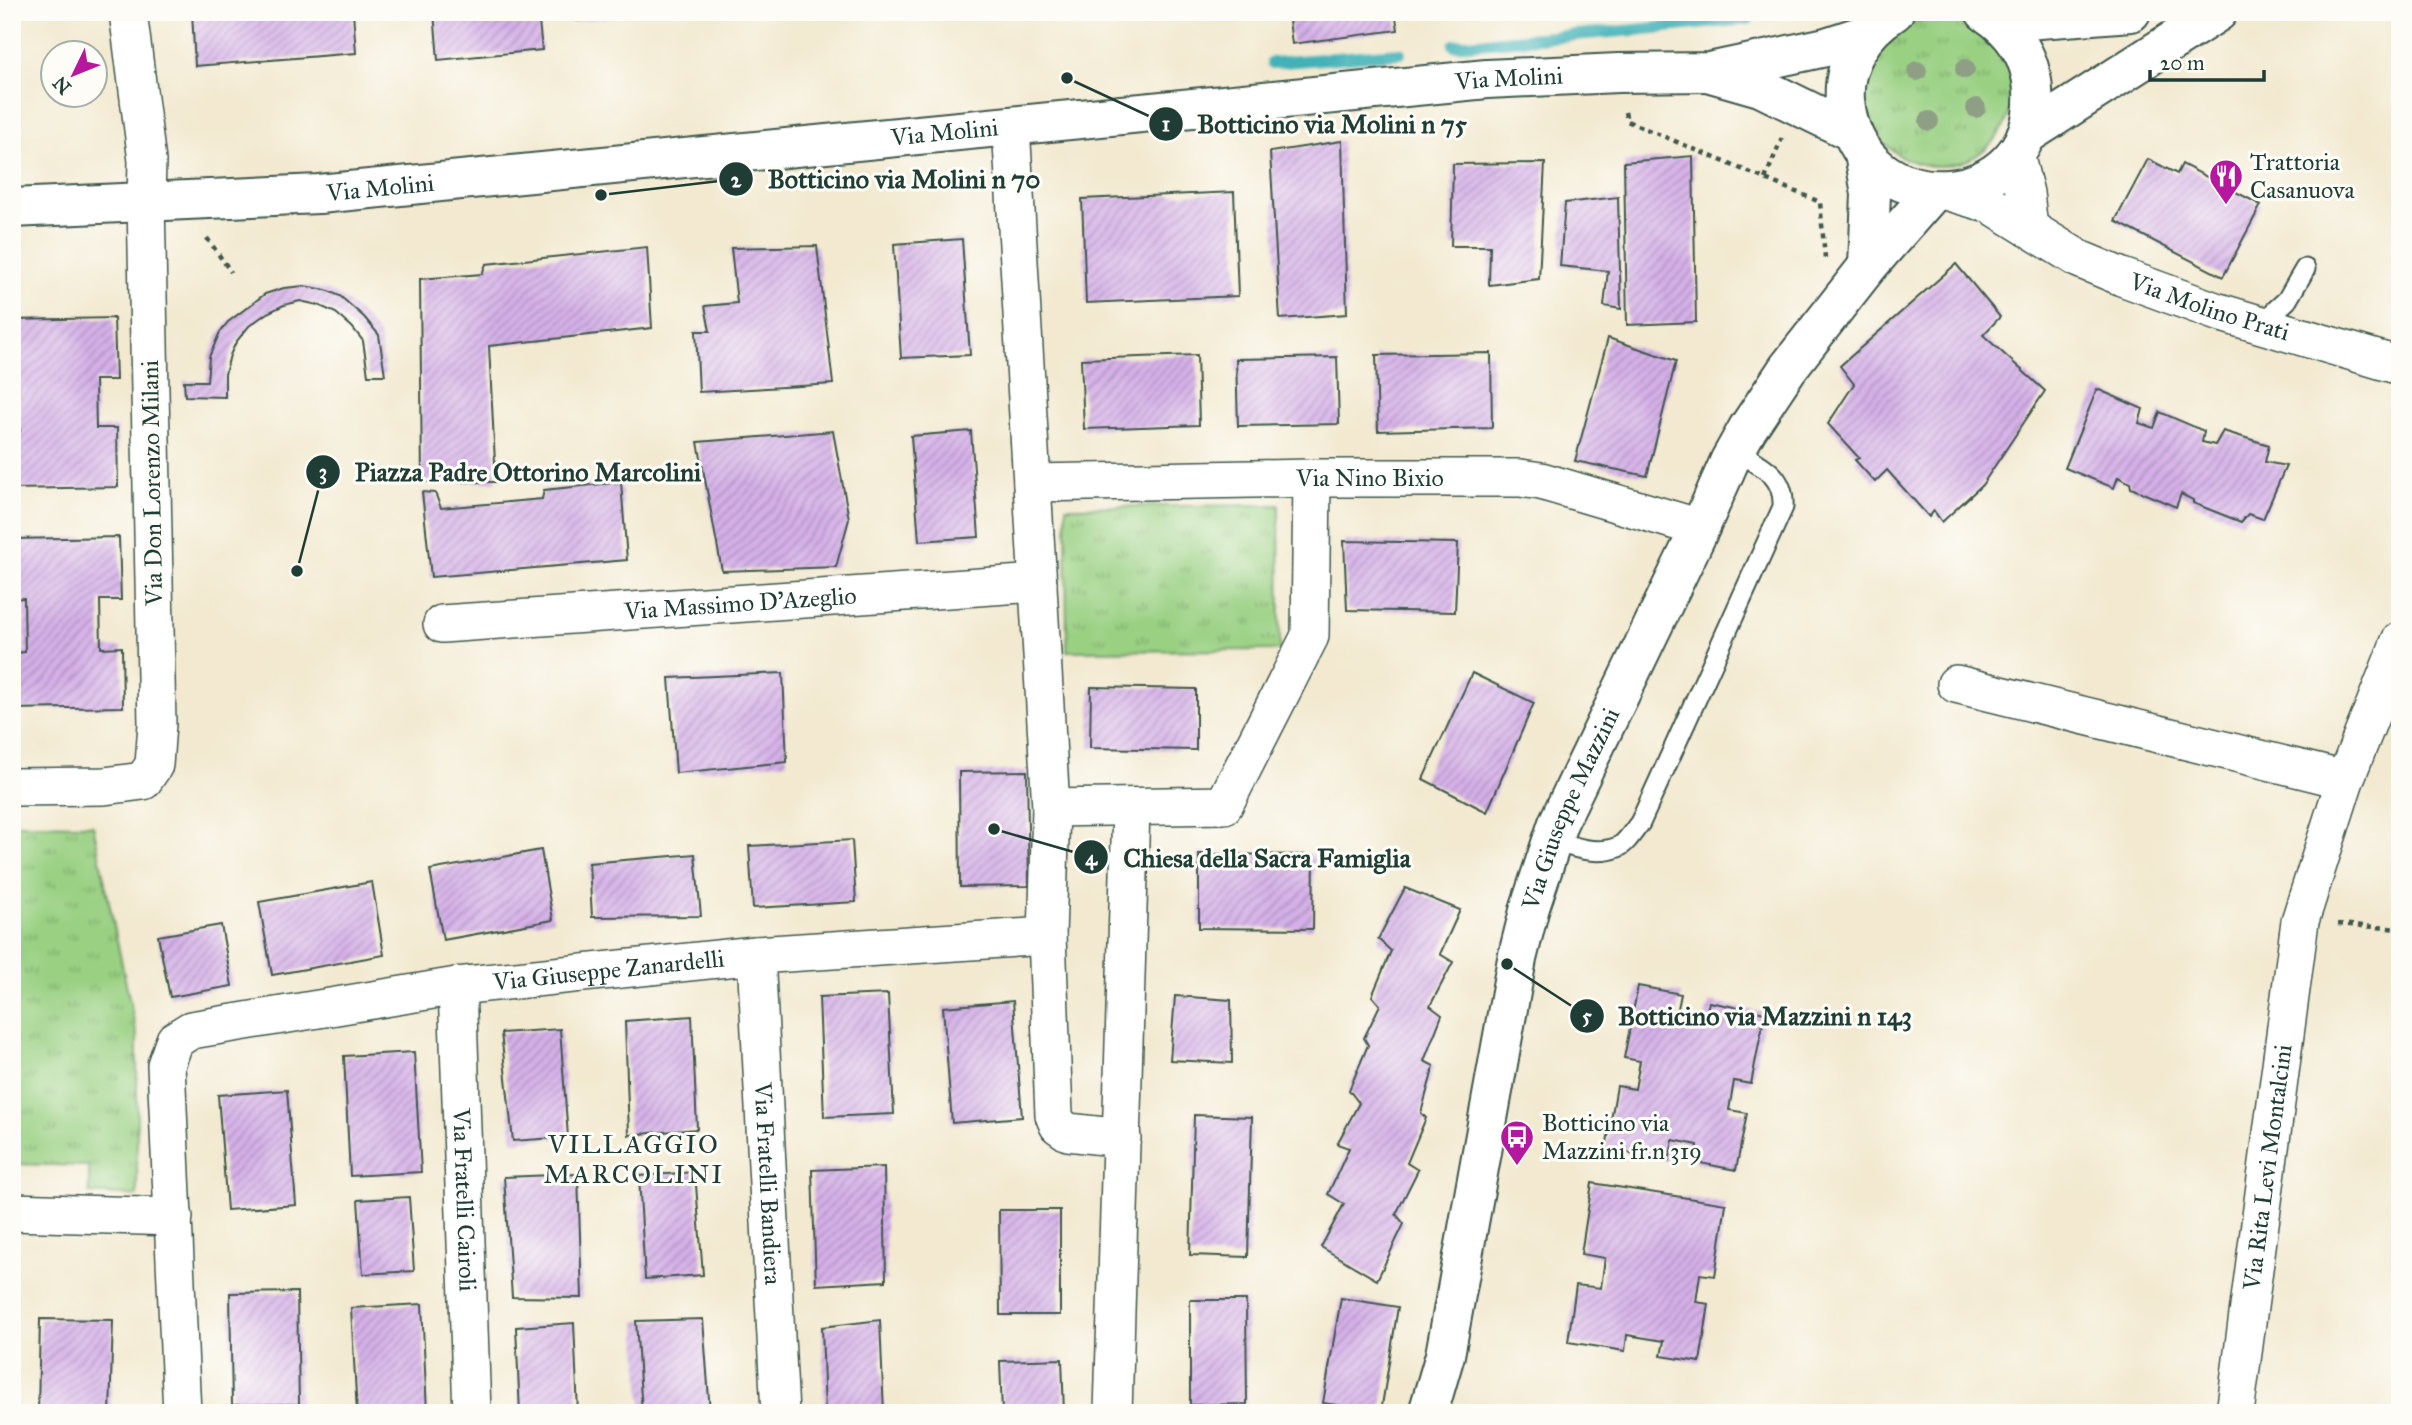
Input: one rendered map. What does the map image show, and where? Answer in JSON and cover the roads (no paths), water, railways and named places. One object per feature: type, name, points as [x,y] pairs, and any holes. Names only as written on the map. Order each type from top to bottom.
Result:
[{"type":"street","name":"Via Don Lorenzo Milani","points":[[12,787],[104,786],[142,781],[154,765],[157,710],[147,161],[128,12]]},
{"type":"street","points":[[1993,17],[2131,12]]},
{"type":"street","points":[[1939,190],[1969,186],[1987,178],[2020,144],[2218,12]]},
{"type":"street","points":[[1993,17],[2021,46],[2032,74],[2034,105],[2020,144],[2029,228]]},
{"type":"street","name":"Via Molini","points":[[12,208],[319,194],[1487,79],[1709,72],[1826,47],[1880,23]]},
{"type":"street","points":[[1868,266],[1871,194],[1858,143],[1846,112],[1845,92],[1848,71],[1855,52],[1880,23]]},
{"type":"street","name":"Via Molini","points":[[1709,72],[1760,87],[1858,143],[1884,172],[1908,185],[1939,190]]},
{"type":"street","points":[[1011,126],[1051,808],[1047,936],[1054,1115],[1058,1125],[1068,1132],[1122,1138]]},
{"type":"street","name":"Via Molino Prati","points":[[1939,190],[1990,204],[2079,259],[2122,277],[2215,311],[2400,366]]},
{"type":"street","name":"Via Giuseppe Mazzini","points":[[1428,1413],[1445,1355],[1517,959],[1530,906],[1558,823],[1735,450],[1774,387],[1868,266],[1939,190]]},
{"type":"street","points":[[1051,808],[1224,805],[1310,636],[1312,478]]},
{"type":"street","name":"Via Nino Bixio","points":[[1032,483],[1312,478],[1520,478],[1541,481],[1700,528]]},
{"type":"street","name":"Via Massimo D'Azeglio","points":[[442,624],[1038,583]]},
{"type":"street","name":"Via Rita Levi Montalcini","points":[[2235,1413],[2300,921],[2344,780],[2400,641]]},
{"type":"street","points":[[1956,684],[2344,780]]},
{"type":"street","points":[[1114,1413],[1131,808]]},
{"type":"street","name":"Via Giuseppe Zanardelli","points":[[174,1217],[166,1065],[175,1040],[191,1030],[457,986],[756,955],[1047,936]]},
{"type":"street","name":"Via Fratelli Bandiera","points":[[756,955],[780,1413]]},
{"type":"street","name":"Via Fratelli Cairoli","points":[[457,986],[472,1413]]},
{"type":"street","points":[[12,1212],[174,1217],[182,1413]]},
{"type":"lane","points":[[2268,327],[2275,311],[2287,300],[2305,269]]},
{"type":"lane","points":[[1553,840],[1596,851],[1619,847],[1640,823],[1783,507],[1783,494],[1778,482],[1766,469],[1735,450]]},
{"type":"waterway","points":[[1454,45],[1748,19]]},
{"type":"waterway","points":[[1272,63],[1400,53]]},
{"type":"place","name":"Botticino via Molini n 75","points":[[1067,78]]},
{"type":"place","name":"Botticino via Molini n 70","points":[[601,195]]},
{"type":"place","name":"Trattoria Casanuova","points":[[2226,206]]},
{"type":"place","name":"Piazza Padre Ottorino Marcolini","points":[[297,571]]},
{"type":"place","name":"Chiesa della Sacra Famiglia","points":[[994,829]]},
{"type":"place","name":"Botticino via Mazzini n 143","points":[[1507,964]]},
{"type":"place","name":"Botticino via Mazzini fr.n 319","points":[[1517,1167]]},
{"type":"district","name":"VILLAGGIO MARCOLINI","points":[[634,1159]]}]
